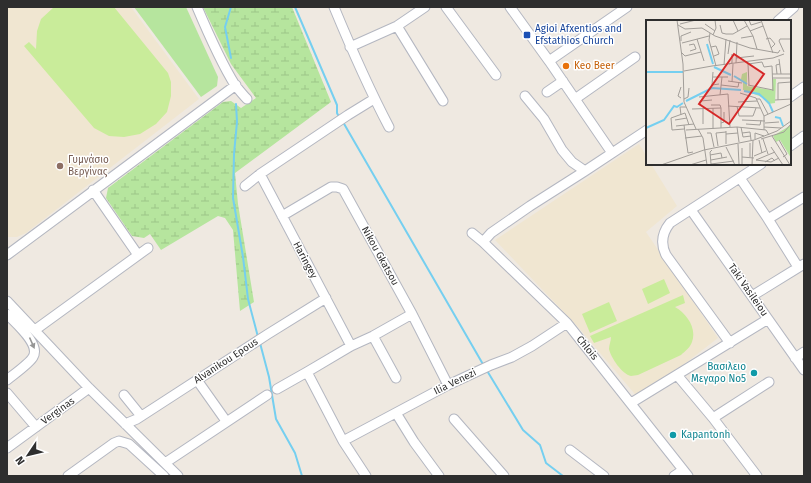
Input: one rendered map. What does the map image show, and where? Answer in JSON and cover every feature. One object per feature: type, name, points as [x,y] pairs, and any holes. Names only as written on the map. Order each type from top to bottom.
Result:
[{"type":"street","points":[[197,7],[213,44],[236,86],[247,99]]},
{"type":"street","points":[[334,7],[350,47],[388,127]]},
{"type":"street","points":[[350,47],[397,26],[425,7]]},
{"type":"street","points":[[446,7],[496,75]]},
{"type":"street","points":[[510,7],[612,153]]},
{"type":"street","points":[[549,61],[627,7]]},
{"type":"street","points":[[779,20],[794,7]]},
{"type":"street","points":[[397,26],[443,101]]},
{"type":"street","points":[[575,99],[635,57]]},
{"type":"street","points":[[548,92],[562,81]]},
{"type":"street","points":[[7,254],[236,86]]},
{"type":"street","points":[[791,96],[804,87]]},
{"type":"street","points":[[526,96],[544,119],[562,150],[572,162],[585,171]]},
{"type":"street","points":[[245,186],[260,174],[374,99]]},
{"type":"street","points":[[483,242],[491,232],[646,131]]},
{"type":"street","points":[[791,145],[804,136]]},
{"type":"street","points":[[730,343],[666,254],[662,245],[662,236],[670,223],[760,165]]},
{"type":"street","name":"Haringey","points":[[260,174],[351,346]]},
{"type":"street","points":[[740,178],[801,266],[752,296]]},
{"type":"street","name":"Nikou Gkatsou","points":[[282,216],[331,187],[343,189],[412,314],[448,385]]},
{"type":"street","points":[[93,190],[138,255]]},
{"type":"street","points":[[768,219],[804,197]]},
{"type":"street","name":"Taki Vasileiou","points":[[691,210],[804,370]]},
{"type":"street","name":"Chlois","points":[[472,233],[567,323],[686,473]]},
{"type":"street","points":[[35,330],[148,248]]},
{"type":"street","name":"Alvanikou Epous","points":[[125,424],[137,419],[255,342],[326,298]]},
{"type":"street","points":[[7,301],[89,388],[178,476]]},
{"type":"street","points":[[7,314],[29,337],[35,350],[34,357],[7,380]]},
{"type":"street","points":[[277,389],[351,346],[373,336],[412,314]]},
{"type":"street","points":[[631,403],[768,319]]},
{"type":"street","name":"Ilia Venezi","points":[[343,441],[448,385],[490,365],[512,357],[567,323]]},
{"type":"street","points":[[373,336],[396,378]]},
{"type":"street","points":[[795,358],[804,352]]},
{"type":"street","points":[[307,372],[343,441],[366,476]]},
{"type":"street","points":[[676,375],[757,476]]},
{"type":"street","points":[[197,380],[226,421]]},
{"type":"street","points":[[712,418],[769,382]]},
{"type":"street","name":"Verginas","points":[[7,448],[89,388]]},
{"type":"street","points":[[7,393],[36,427]]},
{"type":"street","points":[[124,395],[141,416]]},
{"type":"street","points":[[164,463],[267,395]]},
{"type":"street","points":[[396,413],[414,442],[439,476]]},
{"type":"street","points":[[454,420],[504,476]]},
{"type":"street","points":[[72,475],[114,443],[123,441],[129,444],[164,476]]},
{"type":"street","points":[[570,450],[604,476]]},
{"type":"street","points":[[674,476],[686,473]]},
{"type":"shaded area","name":"Γυμνάσιο Βεργίνας","points":[[7,7],[131,7],[199,99],[26,233],[17,237],[7,237]]},
{"type":"shaded area","points":[[639,144],[646,155],[646,165],[652,165],[677,206],[646,232],[718,338],[639,399],[578,327],[495,240]]},
{"type":"green space","points":[[54,7],[114,7],[168,73],[171,82],[171,96],[167,112],[156,124],[140,134],[124,137],[109,136],[94,128],[24,46],[29,42],[36,49],[37,31],[41,19]]},
{"type":"green space","points":[[134,7],[186,7],[218,77],[217,86],[201,97]]},
{"type":"green space","points":[[203,7],[292,7],[331,102],[235,173],[238,204],[254,302],[240,311],[233,230],[225,218],[218,216],[161,250],[150,234],[144,238],[132,236],[106,198],[108,188],[223,102],[231,101],[241,108],[256,98],[231,64]]},
{"type":"green space","points":[[664,279],[670,293],[648,304],[642,289]]},
{"type":"green space","points":[[683,295],[685,303],[675,307],[687,317],[690,322],[693,332],[691,344],[681,355],[638,375],[628,375],[617,365],[609,349],[611,337],[594,343],[590,336]]},
{"type":"green space","points":[[609,302],[617,321],[590,333],[582,314]]},
{"type":"waterway","points":[[231,7],[225,27],[231,58]]},
{"type":"waterway","points":[[295,7],[337,105],[337,113],[339,117]]},
{"type":"waterway","points":[[236,104],[237,122],[234,154],[233,198],[243,257],[248,299],[258,337]]},
{"type":"waterway","points":[[343,122],[484,366]]},
{"type":"waterway","points":[[260,343],[269,377],[276,419],[295,453],[302,476]]},
{"type":"waterway","points":[[486,369],[523,430],[540,445],[546,463],[563,476]]},
{"type":"place","name":"Agioi Afxentios and Efstathios Church","points":[[527,35]]},
{"type":"place","name":"Keo Beer","points":[[566,66]]},
{"type":"place","name":"Γυμνάσιο Βεργίνας","points":[[60,166]]},
{"type":"place","name":"Βασιλειο Μεγαρο Νο5","points":[[754,373]]},
{"type":"place","name":"Kapantonh","points":[[673,435]]}]
